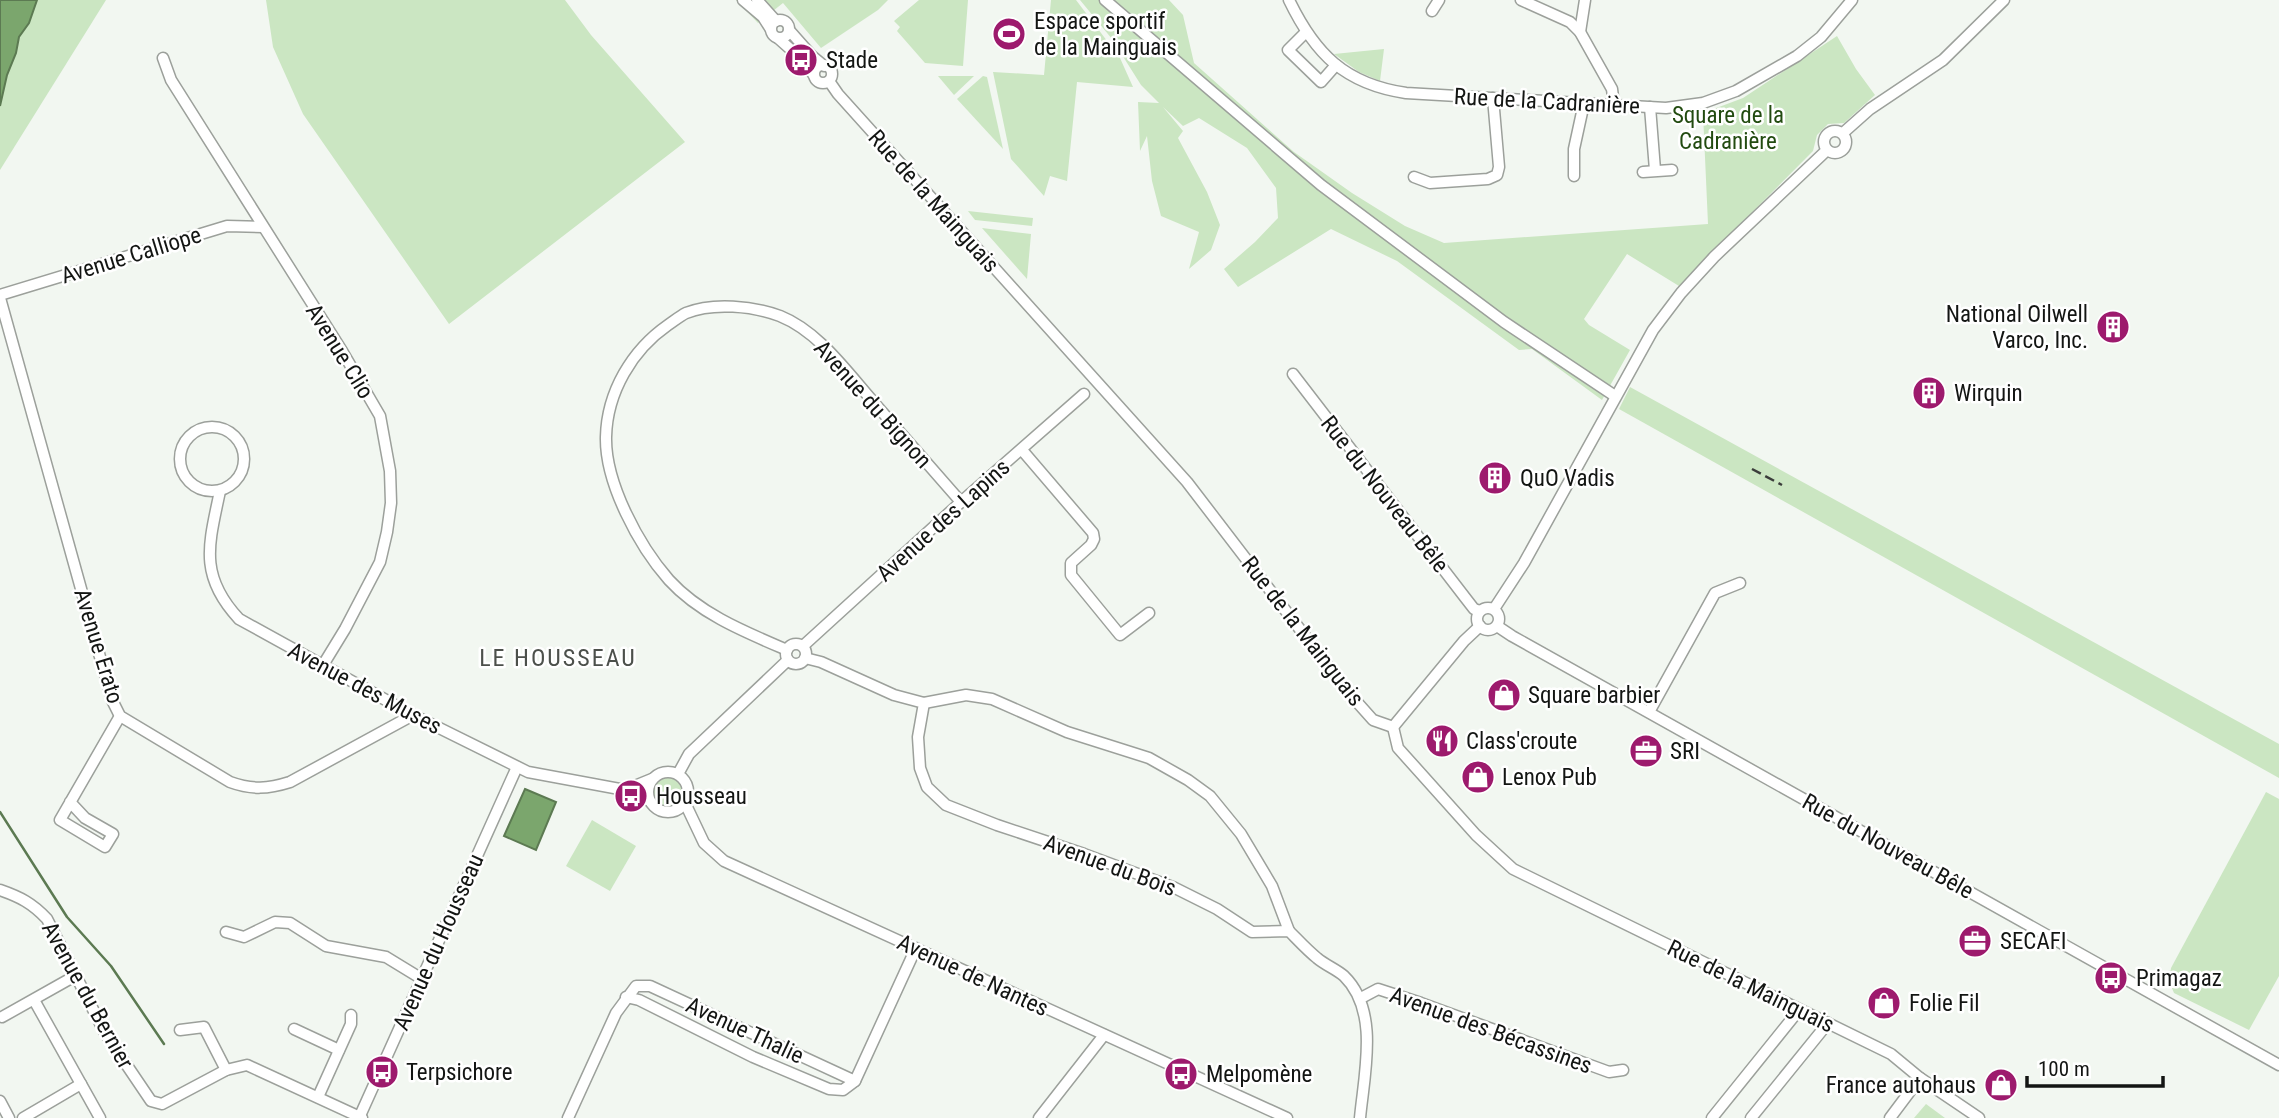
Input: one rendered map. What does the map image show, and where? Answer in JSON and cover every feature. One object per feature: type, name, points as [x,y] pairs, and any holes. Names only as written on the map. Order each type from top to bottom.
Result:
[{"type":"street","points":[[743,0],[773,24],[785,21],[789,30],[812,57],[831,71],[829,81],[819,83],[806,63],[772,35],[773,24],[757,0]]},
{"type":"street","points":[[1105,0],[1321,185],[1504,322],[1615,396]]},
{"type":"street","name":"Rue de la Cadranière","points":[[1289,0],[1305,33],[1336,65],[1352,76],[1394,91],[1650,107],[1678,107],[1703,103],[1749,85],[1805,50],[1828,29],[1852,0]]},
{"type":"street","points":[[1432,11],[1438,0]]},
{"type":"street","points":[[1521,0],[1570,22],[1580,32],[1612,89],[1614,105]]},
{"type":"street","points":[[1580,32],[1585,0]]},
{"type":"street","points":[[1843,133],[1870,109],[1943,60],[2004,0]]},
{"type":"street","points":[[779,39],[786,37],[789,30]]},
{"type":"street","points":[[1305,33],[1288,50],[1321,82],[1336,65]]},
{"type":"street","name":"Avenue Clio","points":[[163,58],[171,80],[380,416],[387,442],[391,503],[380,562],[323,665]]},
{"type":"street","points":[[813,74],[818,66],[824,65]]},
{"type":"street","name":"Rue de la Mainguais","points":[[829,81],[1187,482],[1366,713],[1373,720],[1393,727],[1398,748],[1476,835],[1513,869],[1891,1054],[1920,1078],[1979,1118]]},
{"type":"street","points":[[1415,177],[1430,183],[1488,179],[1497,175],[1499,167],[1493,98]]},
{"type":"street","points":[[1574,176],[1574,149],[1584,103]]},
{"type":"street","points":[[1650,107],[1655,170]]},
{"type":"street","points":[[1835,130],[1843,133],[1847,141],[1844,149],[1836,153],[1827,150],[1824,142],[1827,134],[1835,130]]},
{"type":"street","points":[[1494,609],[1524,563],[1642,346],[1681,293],[1714,257],[1827,150]]},
{"type":"street","points":[[1643,172],[1672,170]]},
{"type":"street","name":"Avenue Calliope","points":[[0,297],[227,226],[263,227]]},
{"type":"street","name":"Avenue Erato","points":[[0,297],[109,686],[120,716],[230,782],[246,788],[270,789],[290,782],[413,715]]},
{"type":"street","name":"Avenue du Bignon","points":[[787,655],[716,618],[690,599],[658,566],[633,531],[608,462],[606,437],[610,405],[626,368],[642,347],[685,313],[714,307],[743,308],[780,317],[809,334],[838,362],[961,502]]},
{"type":"street","name":"Rue du Nouveau Bêle","points":[[1293,374],[1466,600],[1474,609],[1480,611]]},
{"type":"street","name":"Avenue des Lapins","points":[[803,646],[1084,394]]},
{"type":"street","points":[[207,427],[229,430],[243,447],[245,458],[238,479],[219,491],[209,491],[190,483],[180,465],[180,455],[189,436],[207,427]]},
{"type":"street","points":[[1022,450],[1093,533],[1091,545],[1071,563],[1071,575],[1120,635],[1150,613]]},
{"type":"street","name":"Avenue des Muses","points":[[219,491],[209,551],[212,577],[222,601],[239,619],[413,715],[528,772],[625,790],[650,801]]},
{"type":"street","points":[[1649,712],[1715,593],[1740,583]]},
{"type":"street","points":[[1486,608],[1494,609],[1499,615],[1497,625],[1488,630],[1479,626],[1477,617],[1480,611],[1486,608]]},
{"type":"street","name":"Rue du Nouveau Bêle","points":[[1497,625],[1511,636],[2279,1065]]},
{"type":"street","points":[[1393,727],[1479,626]]},
{"type":"street","points":[[678,774],[690,754],[787,655],[794,644],[803,646],[805,658]]},
{"type":"street","points":[[787,655],[797,664],[805,658]]},
{"type":"street","points":[[805,658],[821,662],[894,695],[924,703],[967,695],[992,699],[1067,732],[1149,758],[1210,796],[1241,834],[1272,886],[1289,931],[1318,959],[1344,976],[1361,998],[1366,1049],[1360,1118]]},
{"type":"street","name":"Avenue du Bois","points":[[924,703],[918,737],[920,768],[927,787],[946,805],[1173,887],[1217,909],[1252,932],[1289,931]]},
{"type":"street","points":[[71,802],[85,818],[113,834],[105,846],[60,820],[120,716]]},
{"type":"street","name":"Avenue du Housseau","points":[[360,1118],[517,767]]},
{"type":"street","points":[[625,790],[664,772],[678,774],[687,783],[688,797],[685,803],[676,811],[664,812],[653,806],[648,790],[652,779]]},
{"type":"street","name":"Avenue de Nantes","points":[[685,803],[704,843],[724,860],[1287,1118]]},
{"type":"street","name":"Avenue du Bernier","points":[[0,891],[24,898],[47,919],[105,1033],[151,1101],[162,1104],[226,1070],[247,1065],[360,1118]]},
{"type":"street","points":[[226,932],[244,937],[275,922],[289,923],[327,946],[386,957],[422,979]]},
{"type":"street","points":[[568,1118],[616,1013],[626,997],[639,1000],[753,1057],[829,1089],[843,1090],[855,1081],[916,948]]},
{"type":"street","points":[[1,1017],[75,976]]},
{"type":"street","name":"Avenue Thalie","points":[[626,997],[636,986],[650,986],[855,1081]]},
{"type":"street","name":"Avenue des Bécassines","points":[[1361,998],[1378,989],[1609,1072],[1623,1070]]},
{"type":"street","points":[[34,1000],[100,1118]]},
{"type":"street","points":[[1713,1118],[1799,1010]]},
{"type":"street","points":[[318,1097],[351,1024],[351,1015]]},
{"type":"street","points":[[1751,1118],[1828,1023]]},
{"type":"street","points":[[180,1030],[204,1027],[226,1070]]},
{"type":"street","points":[[294,1029],[339,1050]]},
{"type":"street","points":[[1039,1118],[1104,1035]]},
{"type":"street","points":[[1890,1118],[1920,1078]]},
{"type":"street","points":[[23,1118],[81,1084]]},
{"type":"street","points":[[0,1101],[9,1118]]},
{"type":"green space","points":[[0,0],[106,0],[0,170]]},
{"type":"green space","points":[[266,0],[565,0],[591,35],[685,142],[449,324],[303,114],[273,47]]},
{"type":"green space","points":[[736,0],[888,0],[878,10],[821,48],[783,3],[758,23]]},
{"type":"green space","points":[[919,0],[968,0],[963,66],[925,63],[897,31],[900,27],[894,21]]},
{"type":"green space","points":[[1051,0],[1076,0],[1120,58],[1133,87],[1077,82],[1067,181],[1050,176],[1044,196],[1011,159],[993,72],[1044,75]]},
{"type":"green space","name":"Square de la Cadranière","points":[[1080,0],[1169,0],[1183,15],[1194,63],[1294,152],[1405,226],[1444,243],[1708,224],[1703,113],[1743,98],[1837,36],[1875,95],[1844,123],[1828,124],[1817,135],[1813,151],[1679,286],[1627,254],[1584,319],[1589,325],[1630,350],[1602,400],[1532,349],[1519,350],[1397,261],[1331,229],[1238,287],[1224,269],[1278,218],[1276,188],[1247,148],[1199,118],[1183,126],[1163,107],[1183,131],[1178,138],[1207,192],[1220,225],[1211,250],[1189,269],[1199,232],[1161,216],[1152,181],[1147,136],[1140,151],[1138,102],[1159,103],[1141,85],[1112,39]]},
{"type":"green space","points":[[1384,49],[1380,81],[1359,72],[1334,54]]},
{"type":"green space","points":[[938,76],[974,76],[954,95]]},
{"type":"green space","points":[[983,76],[987,77],[1003,149],[957,99]]},
{"type":"green space","points":[[968,211],[1033,218],[1032,226],[975,220]]},
{"type":"green space","points":[[982,228],[1031,234],[1027,279]]},
{"type":"green space","points":[[1630,387],[2279,744],[2279,778],[1619,409]]},
{"type":"green space","points":[[668,775],[680,780],[685,792],[680,804],[668,809],[656,804],[651,792],[656,780]]},
{"type":"green space","points":[[2266,792],[2279,799],[2279,976],[2249,1030],[2174,993],[2169,981],[2171,968]]},
{"type":"green space","points":[[592,820],[636,846],[610,891],[566,866]]},
{"type":"green space","points":[[1926,1104],[1945,1118],[1914,1118]]},
{"type":"shaded area","points":[[0,0],[37,0],[29,23],[19,37],[0,106]]},
{"type":"shaded area","points":[[525,789],[556,802],[536,850],[504,836]]},
{"type":"waterway","points":[[0,812],[67,917],[111,966],[164,1044]]},
{"type":"railway","points":[[1752,469],[1782,485]]},
{"type":"place","name":"Espace sportif de la Mainguais","points":[[1009,34]]},
{"type":"place","name":"Stade","points":[[801,60]]},
{"type":"place","name":"National Oilwell Varco, Inc.","points":[[2113,327]]},
{"type":"place","name":"Wirquin","points":[[1929,393]]},
{"type":"place","name":"QuO Vadis","points":[[1495,478]]},
{"type":"place","name":"Square barbier","points":[[1504,695]]},
{"type":"place","name":"Class'croute","points":[[1442,741]]},
{"type":"place","name":"SRI","points":[[1646,751]]},
{"type":"place","name":"Lenox Pub","points":[[1478,777]]},
{"type":"place","name":"Housseau","points":[[631,796]]},
{"type":"place","name":"SECAFI","points":[[1975,941]]},
{"type":"place","name":"Primagaz","points":[[2111,978]]},
{"type":"place","name":"Folie Fil","points":[[1884,1003]]},
{"type":"place","name":"Terpsichore","points":[[382,1072]]},
{"type":"place","name":"Melpomène","points":[[1181,1074]]},
{"type":"place","name":"France autohaus","points":[[2001,1085]]},
{"type":"district","name":"LE HOUSSEAU","points":[[558,658]]}]
